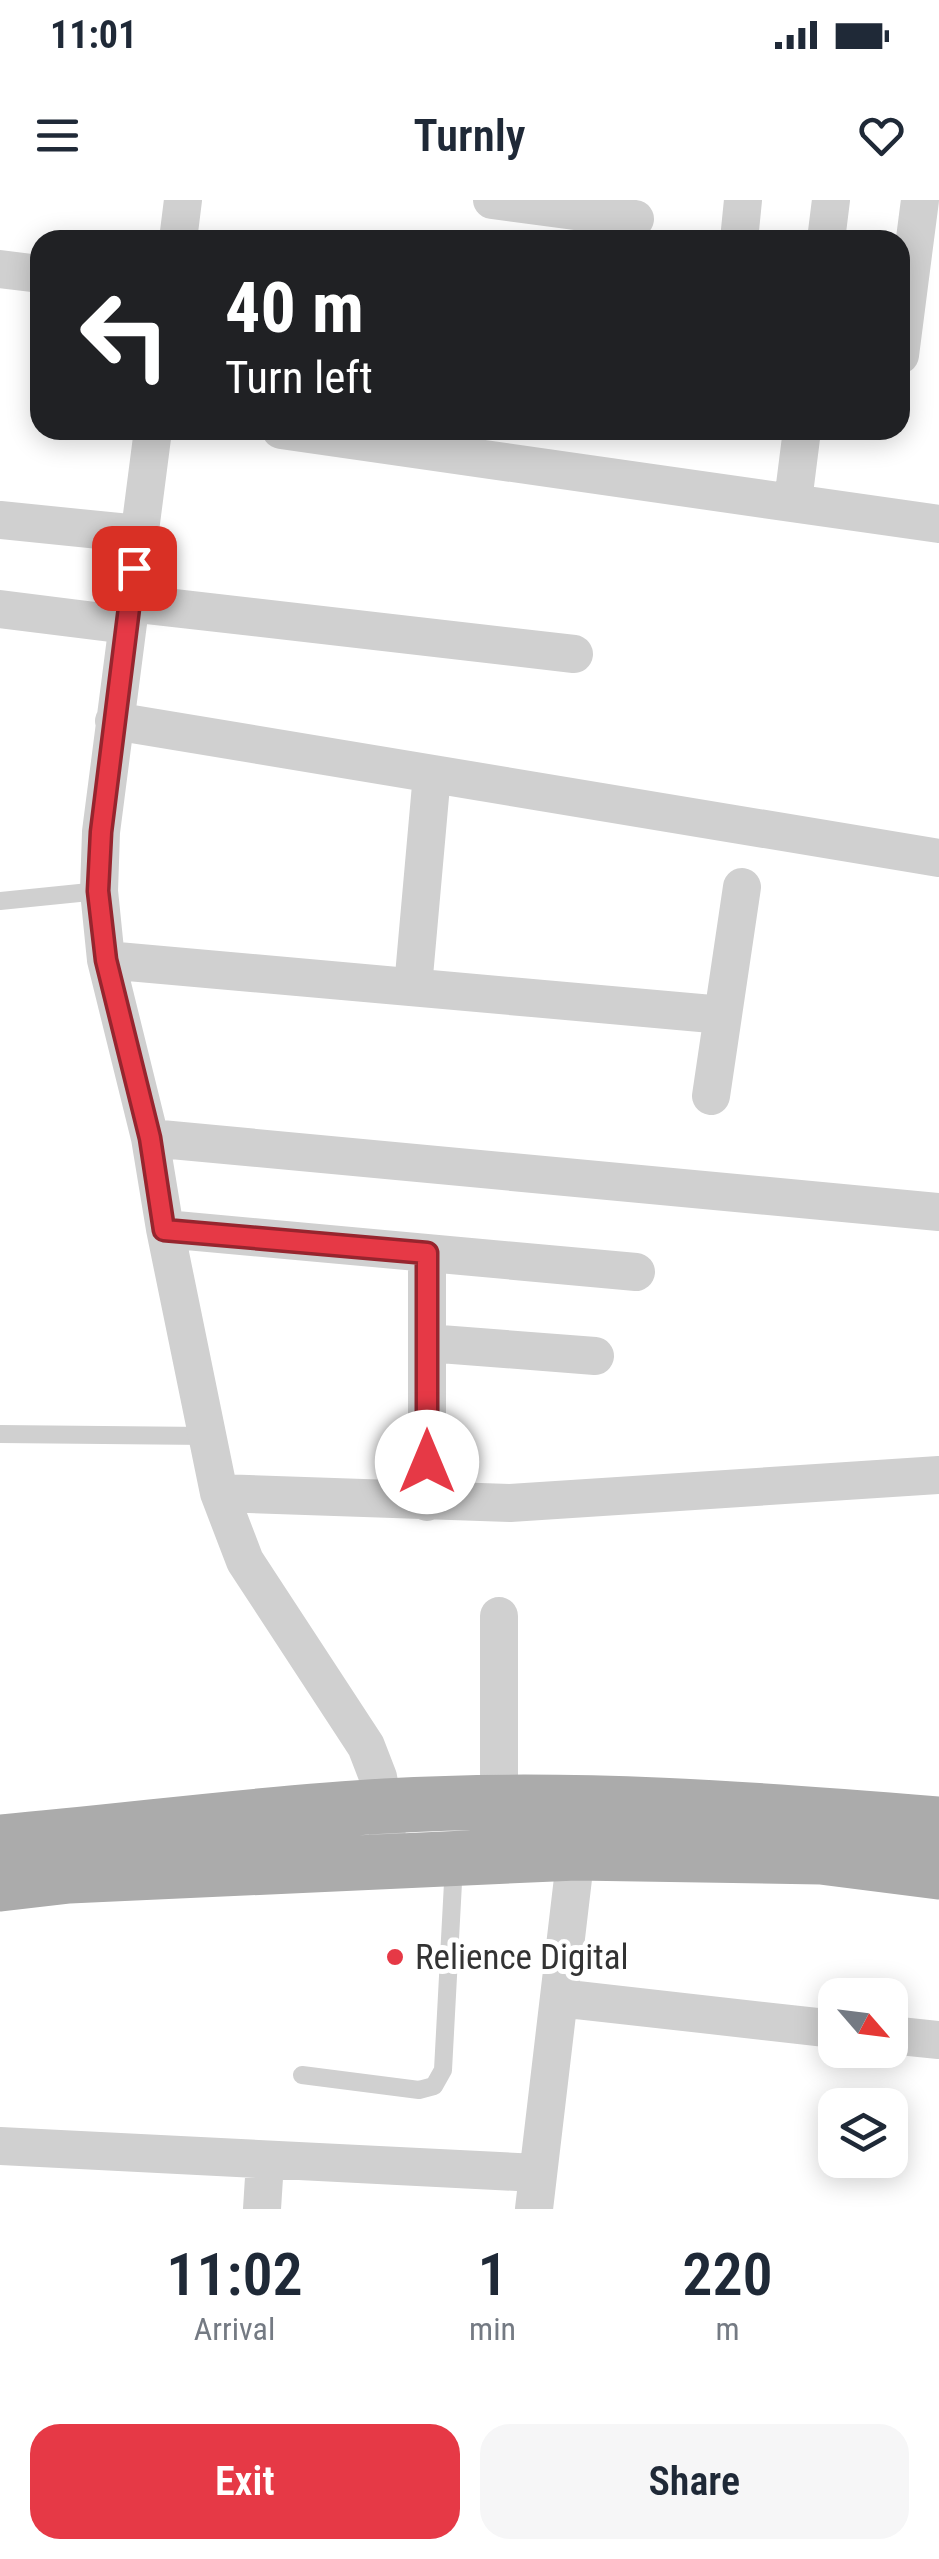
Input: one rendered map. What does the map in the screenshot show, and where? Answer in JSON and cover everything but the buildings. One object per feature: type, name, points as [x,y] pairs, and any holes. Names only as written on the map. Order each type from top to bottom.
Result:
[{"type":"main road","points":[[0,1842],[385,1806],[499,1803],[751,1808],[939,1824]]},
{"type":"main road","points":[[0,1884],[69,1876],[576,1853],[820,1857],[939,1872]]},
{"type":"street","points":[[179,230],[183,200]]},
{"type":"street","points":[[492,200],[635,220]]},
{"type":"street","points":[[741,230],[743,200]]},
{"type":"street","points":[[827,230],[831,200]]},
{"type":"street","points":[[910,278],[920,200]]},
{"type":"street","points":[[0,268],[30,272]]},
{"type":"street","points":[[152,440],[101,832],[98,891],[106,960],[150,1138],[164,1230],[219,1494],[245,1561],[366,1746],[385,1806],[389,1862]]},
{"type":"street","points":[[353,440],[939,524]]},
{"type":"street","points":[[793,501],[801,440]]},
{"type":"street","points":[[0,520],[139,534]]},
{"type":"street","points":[[0,609],[128,614],[574,654]]},
{"type":"street","points":[[114,721],[939,858]]},
{"type":"street","points":[[413,986],[432,774]]},
{"type":"street","points":[[712,1096],[742,887]]},
{"type":"street","points":[[106,960],[723,1015]]},
{"type":"street","points":[[150,1138],[939,1212]]},
{"type":"street","points":[[164,1230],[636,1272]]},
{"type":"street","points":[[427,1253],[427,1502]]},
{"type":"street","points":[[427,1343],[595,1356]]},
{"type":"street","points":[[219,1494],[510,1503],[939,1475]]},
{"type":"street","points":[[499,1616],[499,1803]]},
{"type":"street","points":[[0,2146],[265,2162],[535,2191],[576,1853]]},
{"type":"street","points":[[559,1998],[818,2027]]},
{"type":"street","points":[[908,2037],[939,2040]]},
{"type":"street","points":[[262,2209],[265,2162]]},
{"type":"lane","points":[[0,901],[98,891]]},
{"type":"lane","points":[[0,1434],[207,1436]]},
{"type":"lane","points":[[302,2076],[419,2090],[434,2086],[443,2070],[454,1858]]},
{"type":"place","name":"Relience Digital","points":[[395,1957]]},
{"type":"route","points":[[134,568],[101,832],[98,891],[106,960],[150,1138],[164,1230],[427,1253],[427,1462]]}]
